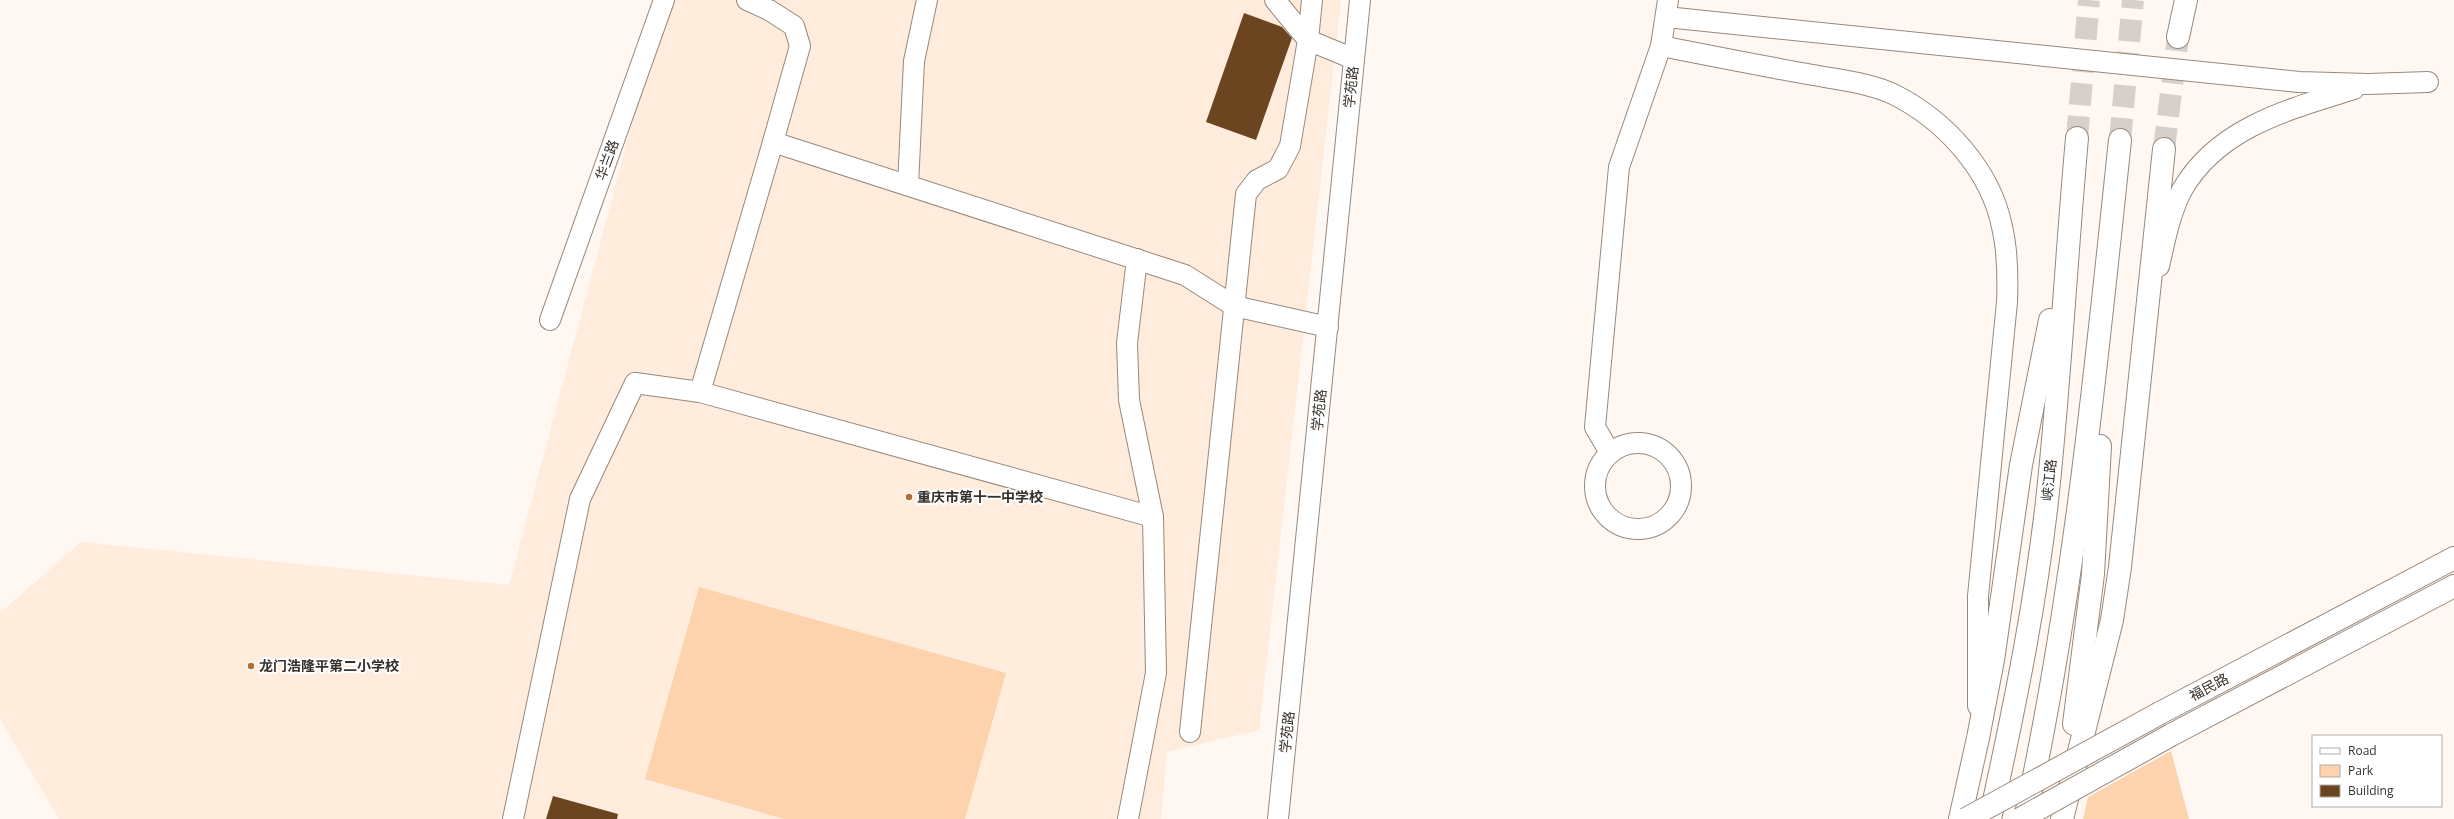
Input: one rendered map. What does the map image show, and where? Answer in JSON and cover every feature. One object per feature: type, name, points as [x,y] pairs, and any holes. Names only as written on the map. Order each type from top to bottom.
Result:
[{"type":"main road","points":[[2178,36],[2186,0]]},
{"type":"main road","name":"峡江路","points":[[1990,819],[2006,746],[2038,573],[2050,473],[2077,138]]},
{"type":"main road","points":[[2025,819],[2042,742],[2070,576],[2105,285],[2120,140]]},
{"type":"main road","points":[[2060,819],[2112,620],[2120,567],[2164,149]]},
{"type":"main road","points":[[1960,819],[1978,738],[2004,586],[2021,465],[2070,223]]},
{"type":"main road","points":[[2060,819],[2086,646],[2093,574],[2099,498],[2105,285]]},
{"type":"main road","name":"福民路","points":[[1966,819],[2160,713],[2454,558]]},
{"type":"main road","name":"福民路","points":[[2020,819],[2171,735],[2454,586]]},
{"type":"street","name":"华兰路","points":[[550,320],[664,0]]},
{"type":"street","points":[[700,392],[800,46],[794,26],[769,10],[747,0]]},
{"type":"street","points":[[908,186],[914,61],[927,0]]},
{"type":"street","points":[[1274,0],[1308,40],[1354,59]]},
{"type":"street","points":[[1190,732],[1246,194],[1257,180],[1278,169],[1290,146],[1308,40],[1312,0]]},
{"type":"street","name":"学苑路","points":[[1278,819],[1360,0]]},
{"type":"street","points":[[1610,453],[1595,427],[1619,167],[1661,46],[1667,8],[2299,82],[2368,84],[2428,82]]},
{"type":"street","points":[[1661,46],[1860,84],[1894,94],[1922,111],[1948,133],[1970,158],[1990,190],[2002,226],[2008,262],[2008,302],[1978,596],[1978,738]]},
{"type":"street","points":[[2146,316],[2172,212],[2182,190],[2196,171],[2235,135],[2257,123],[2285,110],[2368,84]]},
{"type":"street","points":[[773,142],[1185,275],[1234,306],[1328,327]]},
{"type":"street","points":[[1128,819],[1156,673],[1153,517],[1129,400],[1127,343],[1137,259]]},
{"type":"street","points":[[513,819],[580,498],[636,383],[700,392],[1153,517]]},
{"type":"street","points":[[1630,443],[1642,443],[1663,451],[1672,459],[1678,469],[1681,491],[1678,503],[1664,521],[1643,530],[1631,529],[1611,521],[1604,513],[1596,498],[1595,482],[1597,471],[1610,453],[1630,443]]},
{"type":"shaded area","name":"重庆市第十一中学校","points":[[665,0],[1341,0],[1259,730],[1167,752],[1161,819],[59,819],[0,719],[0,613],[81,542],[509,585]]},
{"type":"green space","points":[[699,587],[1006,673],[965,819],[784,819],[645,779]]},
{"type":"green space","points":[[2171,751],[2189,819],[2083,819],[2088,797]]},
{"type":"building","points":[[1244,13],[1282,27],[1292,38],[1256,140],[1206,122]]},
{"type":"building","points":[[553,796],[618,814],[617,819],[546,819]]},
{"type":"tunnel","points":[[2077,138],[2089,0]]},
{"type":"tunnel","points":[[2120,140],[2133,0]]},
{"type":"tunnel","points":[[2164,149],[2178,37]]},
{"type":"place","name":"重庆市第十一中学校","points":[[909,497]]},
{"type":"place","name":"龙门浩隆平第二小学校","points":[[251,666]]}]
